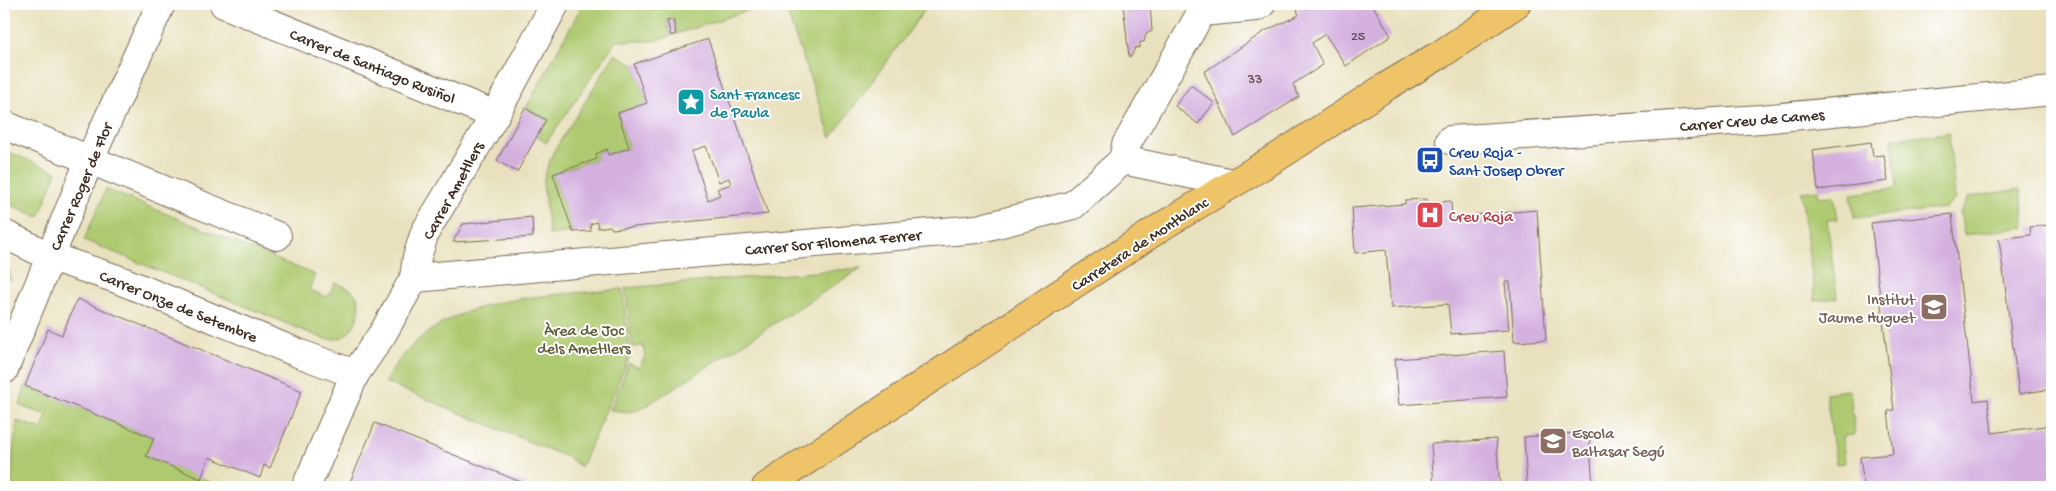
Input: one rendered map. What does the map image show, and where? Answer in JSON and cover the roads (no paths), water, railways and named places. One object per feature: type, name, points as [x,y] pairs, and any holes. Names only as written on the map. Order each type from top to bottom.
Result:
[{"type":"main road","name":"Carretera de Montblanc","points":[[766,487],[1164,225],[1279,156],[1387,86],[1441,54],[1516,4]]},
{"type":"street","name":"Carrer Roger de Flor","points":[[4,370],[90,159],[160,4]]},
{"type":"street","name":"Carrer de Santiago Rusiñol","points":[[224,4],[495,114]]},
{"type":"street","name":"Carrer Ametllers","points":[[306,487],[355,374],[383,333],[414,278],[417,256],[425,232],[495,114],[555,4]]},
{"type":"street","points":[[1232,184],[1123,160],[1126,145],[1204,8],[1256,7],[1261,4]]},
{"type":"street","name":"Carrer Creu de Cames","points":[[1450,140],[1761,119],[2052,91]]},
{"type":"street","points":[[4,125],[277,236]]},
{"type":"street","name":"Carrer Sor Filomena Ferrer","points":[[414,278],[978,228],[1073,205],[1123,160]]},
{"type":"street","name":"Carrer Onze de Setembre","points":[[4,234],[51,257],[117,279],[289,350],[355,374]]},
{"type":"place","name":"Sant Francesc de Paula","points":[[691,102]]},
{"type":"place","name":"Creu Roja - Sant Josep Obrer","points":[[1430,160]]},
{"type":"place","name":"Creu Roja","points":[[1430,215]]},
{"type":"place","name":"Institut Jaume Huguet","points":[[1934,307]]},
{"type":"place","name":"Escola Baltasar Segú","points":[[1553,441]]},
{"type":"park label","name":"Àrea de Joc dels Ametllers","points":[[584,338]]}]
